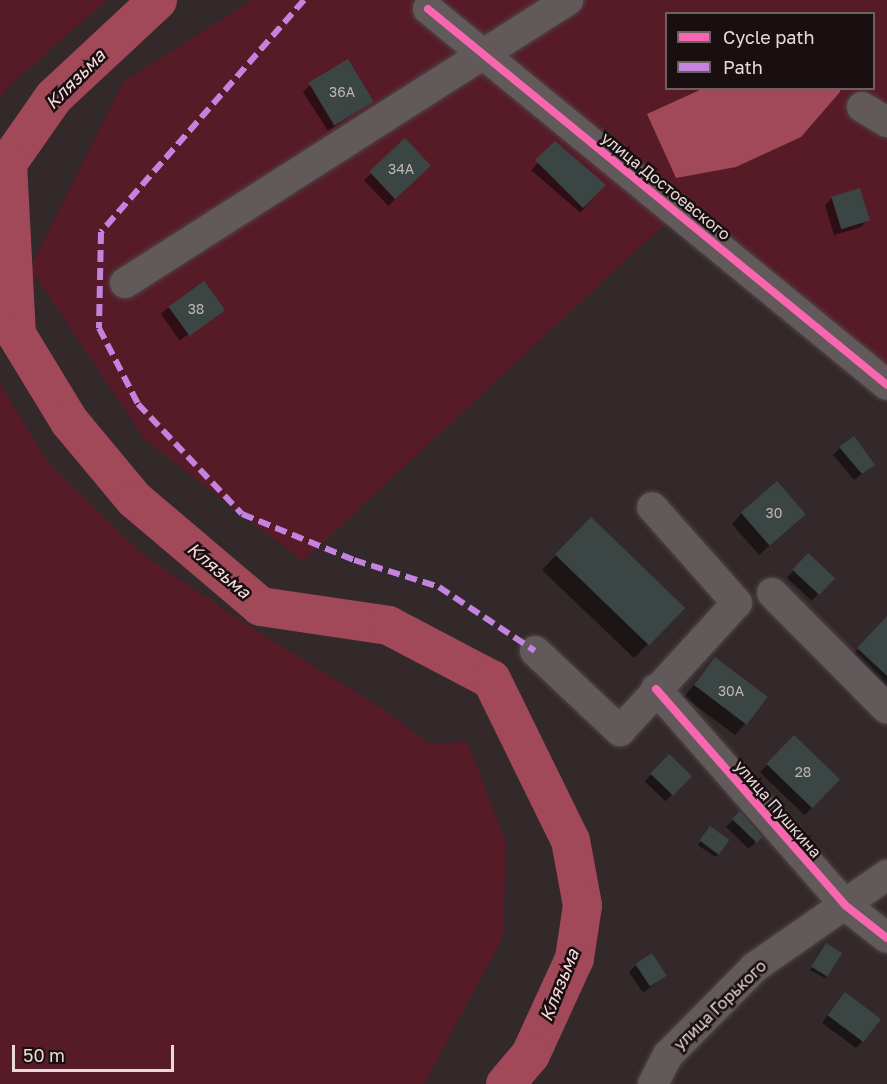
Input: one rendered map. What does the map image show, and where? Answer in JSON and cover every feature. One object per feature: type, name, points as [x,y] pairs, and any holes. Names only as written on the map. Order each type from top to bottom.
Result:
[{"type":"street","points":[[125,283],[568,0]]},
{"type":"street","name":"улица Достоевского","points":[[428,9],[887,385]]},
{"type":"street","points":[[535,651],[620,731],[737,603],[652,507]]},
{"type":"street","points":[[772,593],[887,710]]},
{"type":"street","name":"улица Пушкина","points":[[656,689],[845,905],[887,938]]},
{"type":"street","name":"улица Горького","points":[[653,1084],[668,1055],[754,967],[887,875]]},
{"type":"shaded area","points":[[0,0],[107,0],[10,85],[0,97]]},
{"type":"shaded area","points":[[252,0],[887,0],[887,367],[688,202],[303,561],[145,440],[30,268],[123,82]]},
{"type":"shaded area","points":[[700,90],[840,90],[801,137],[736,167],[676,178],[647,114]]},
{"type":"shaded area","points":[[0,384],[49,464],[142,554],[249,626],[383,709],[431,745],[467,741],[506,842],[503,937],[424,1084],[0,1084]]},
{"type":"building","points":[[348,59],[374,102],[334,126],[309,83]]},
{"type":"building","points":[[405,138],[431,166],[395,199],[369,171]]},
{"type":"building","points":[[555,141],[606,185],[583,208],[535,160]]},
{"type":"building","points":[[860,188],[870,221],[841,229],[831,197]]},
{"type":"building","points":[[204,281],[225,310],[190,336],[168,307]]},
{"type":"building","points":[[854,436],[875,465],[862,474],[839,447]]},
{"type":"building","points":[[777,481],[806,514],[770,546],[741,512]]},
{"type":"building","points":[[591,517],[685,608],[649,645],[555,554]]},
{"type":"building","points":[[808,553],[835,578],[819,595],[792,570]]},
{"type":"building","points":[[887,616],[887,676],[857,648]]},
{"type":"building","points":[[715,657],[768,697],[747,725],[694,685]]},
{"type":"building","points":[[794,735],[840,779],[812,808],[766,764]]},
{"type":"building","points":[[669,754],[692,776],[673,796],[650,773]]},
{"type":"building","points":[[740,811],[762,837],[757,843],[732,819]]},
{"type":"building","points":[[710,826],[729,840],[719,855],[699,841]]},
{"type":"building","points":[[826,943],[842,953],[827,977],[811,967]]},
{"type":"building","points":[[652,953],[667,976],[650,987],[635,964]]},
{"type":"building","points":[[845,992],[881,1019],[863,1042],[828,1015]]},
{"type":"waterway","name":"Клязьма","points":[[157,0],[53,97],[7,163],[16,334],[69,421],[134,499],[260,606],[388,625],[491,679],[570,840],[582,905],[574,958],[530,1054],[505,1084]]},
{"type":"marked path","points":[[304,0],[101,232],[99,328],[138,404],[242,514],[354,560],[439,587],[535,651]]},
{"type":"cycle path","points":[[428,9],[887,385]]},
{"type":"cycle path","points":[[656,689],[845,905],[887,938]]}]
